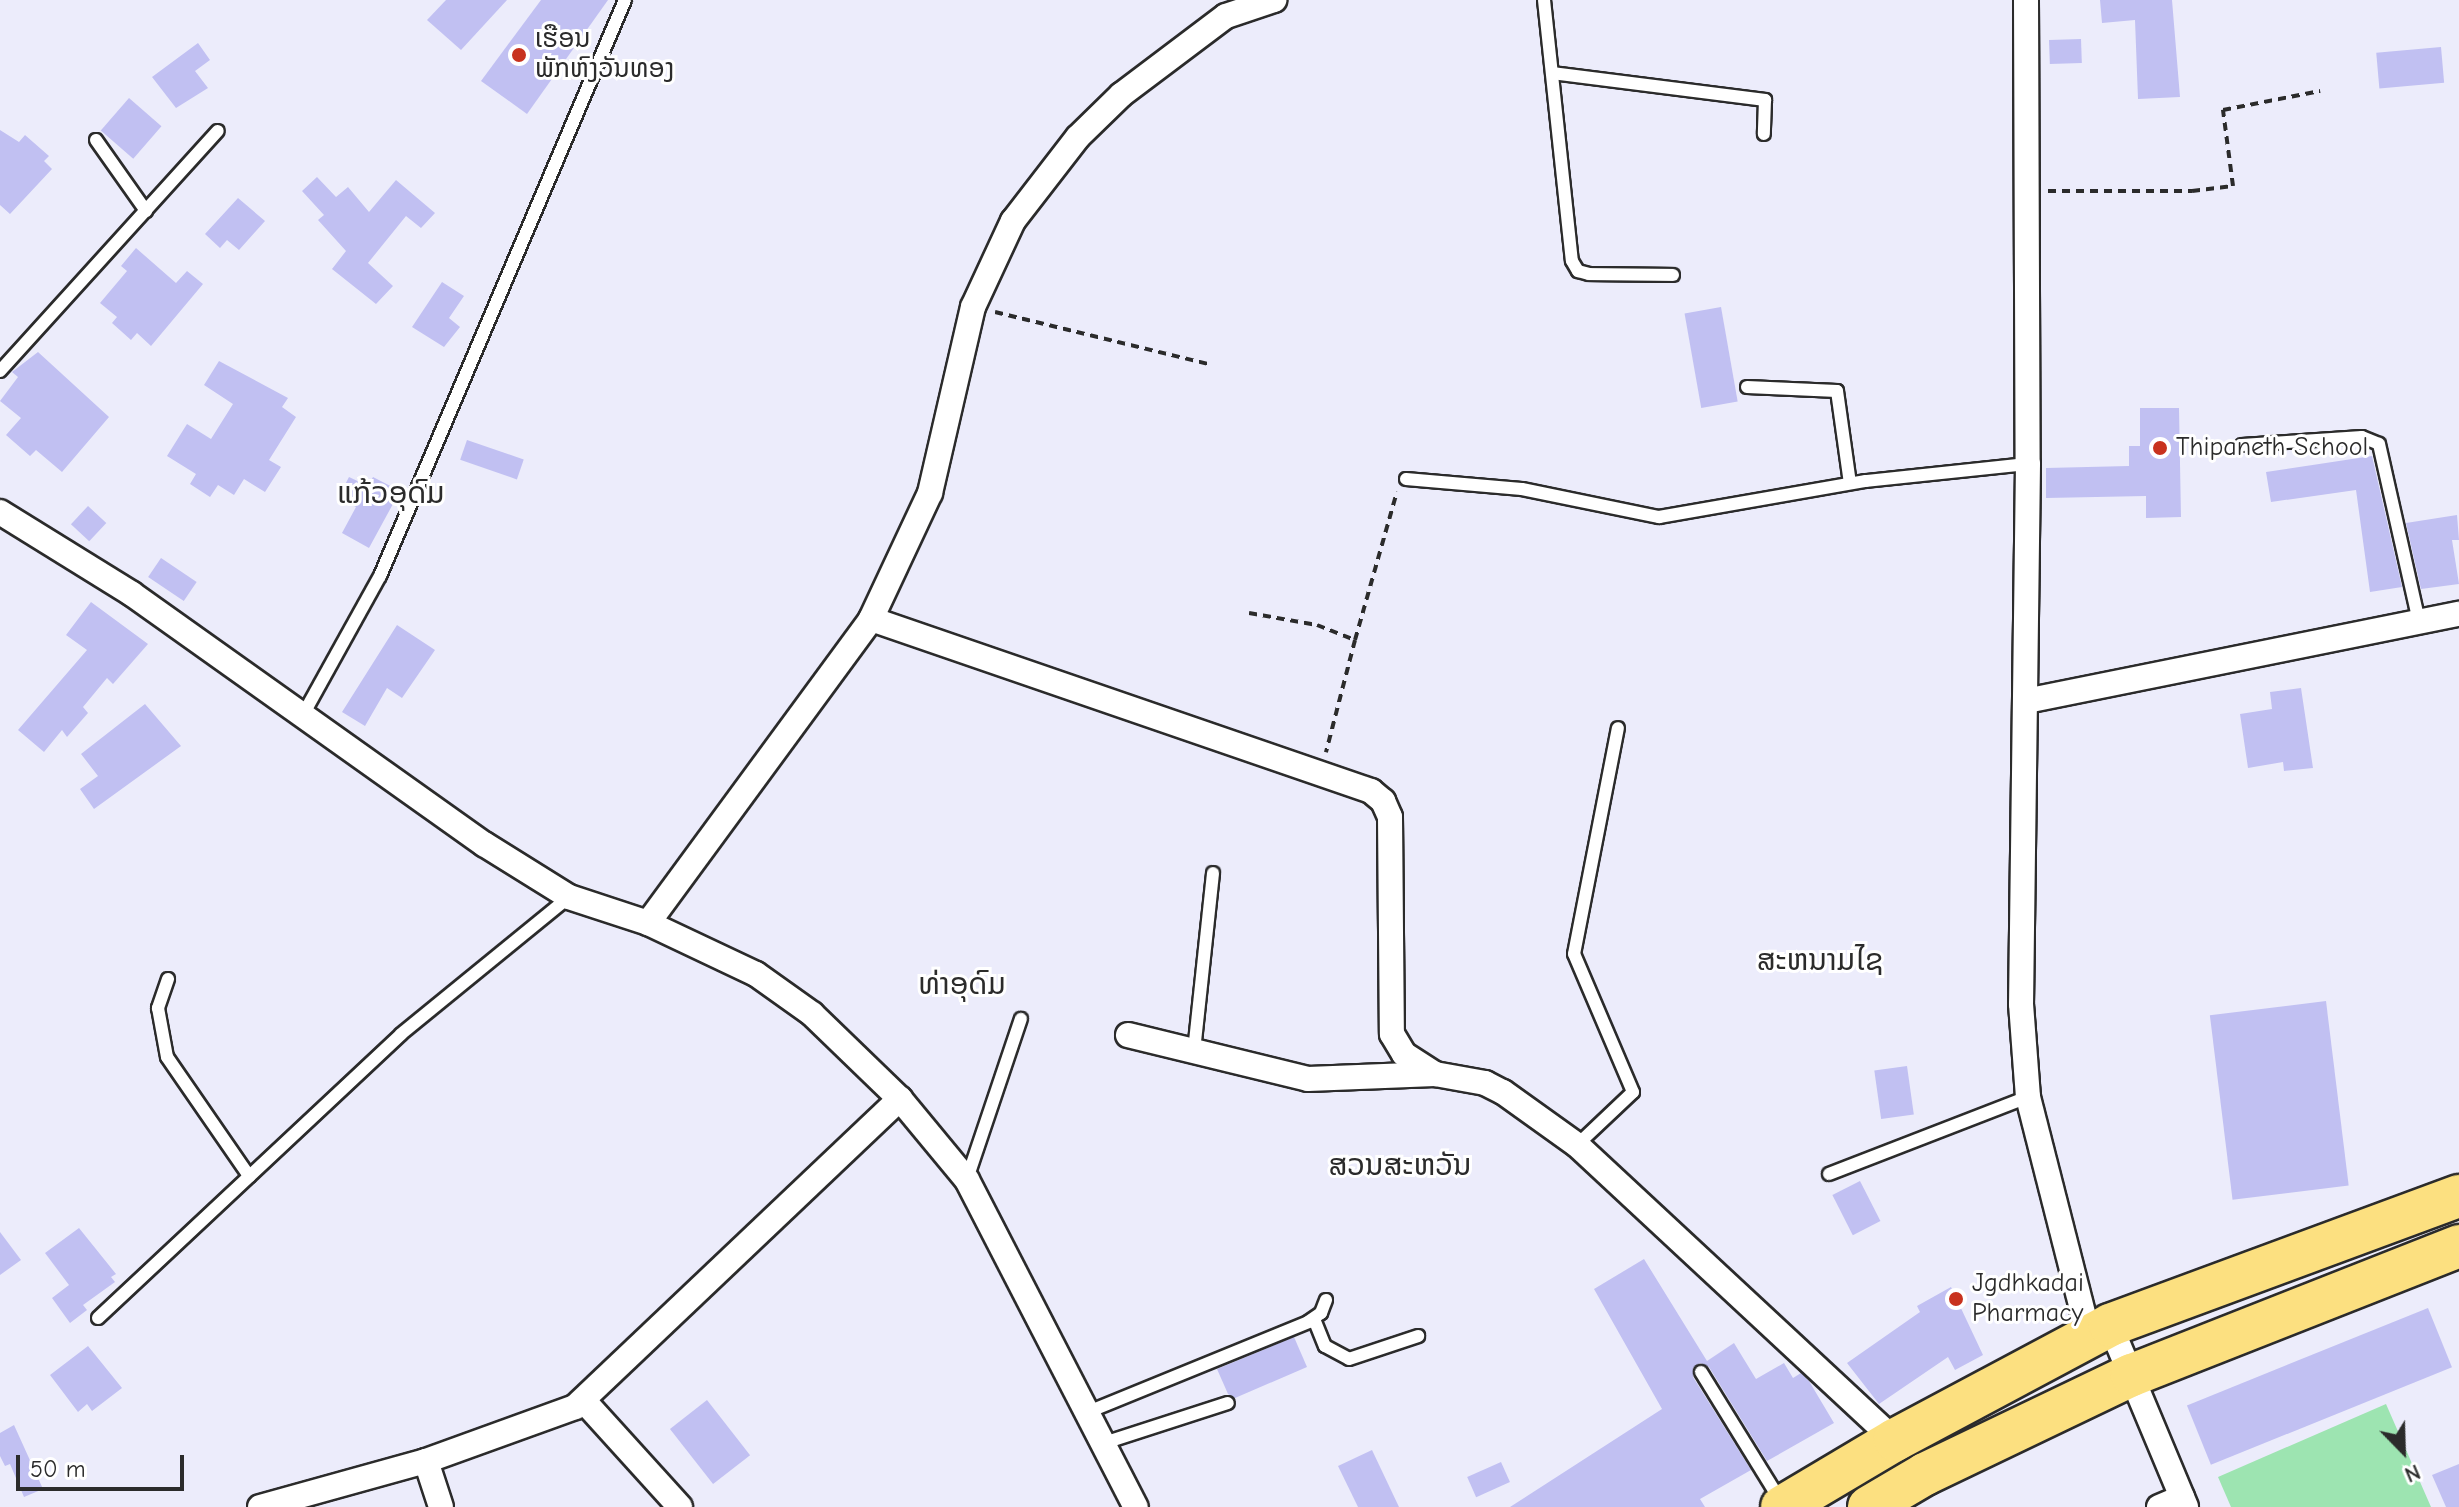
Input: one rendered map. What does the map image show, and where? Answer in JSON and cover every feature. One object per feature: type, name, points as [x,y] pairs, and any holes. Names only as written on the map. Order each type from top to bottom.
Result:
[{"type":"highway","points":[[1783,1506],[1895,1440],[2099,1330],[2459,1196]]},
{"type":"highway","points":[[1869,1507],[1925,1474],[2132,1375],[2459,1246]]},
{"type":"street","points":[[648,923],[871,619],[930,493],[973,307],[1013,221],[1078,137],[1179,47],[1226,16],[1274,0]]},
{"type":"street","points":[[2026,0],[2028,464],[2021,1004],[2028,1097],[2099,1330],[2132,1375],[2184,1502],[2159,1507]]},
{"type":"street","points":[[0,512],[132,594],[304,713],[484,844],[569,897],[648,923],[756,974],[812,1014],[900,1099],[967,1180],[1136,1507]]},
{"type":"street","points":[[2026,701],[2459,614]]},
{"type":"street","points":[[871,619],[1371,791],[1383,801],[1390,817],[1392,1034],[1404,1054],[1435,1074]]},
{"type":"street","points":[[1128,1035],[1308,1079],[1435,1074],[1485,1083],[1503,1092],[1577,1145],[1895,1440]]},
{"type":"street","points":[[260,1507],[426,1461],[584,1401],[900,1099]]},
{"type":"street","points":[[584,1401],[680,1507]]},
{"type":"street","points":[[426,1461],[441,1507]]},
{"type":"lane","points":[[304,713],[380,576],[625,0]]},
{"type":"lane","points":[[1544,0],[1572,261],[1578,271],[1673,275]]},
{"type":"lane","points":[[1552,73],[1765,100],[1764,134]]},
{"type":"lane","points":[[0,371],[218,131]]},
{"type":"lane","points":[[96,140],[146,211]]},
{"type":"lane","points":[[1747,387],[1837,391],[1850,483]]},
{"type":"lane","points":[[2242,445],[2362,437],[2379,444],[2419,622]]},
{"type":"lane","points":[[1406,479],[1522,489],[1659,517],[1850,483],[2028,464]]},
{"type":"lane","points":[[1577,1145],[1633,1092],[1574,954],[1618,728]]},
{"type":"lane","points":[[1194,1051],[1213,873]]},
{"type":"lane","points":[[98,1318],[401,1034],[569,897]]},
{"type":"lane","points":[[168,979],[158,1008],[167,1057],[249,1176]]},
{"type":"lane","points":[[967,1180],[1021,1019]]},
{"type":"lane","points":[[1829,1174],[2028,1097]]},
{"type":"lane","points":[[1088,1412],[1314,1319],[1326,1300]]},
{"type":"lane","points":[[1314,1319],[1325,1346],[1349,1359],[1418,1336]]},
{"type":"lane","points":[[1701,1372],[1783,1506]]},
{"type":"lane","points":[[1104,1443],[1228,1403]]},
{"type":"path","points":[[2026,191],[2192,191],[2233,186],[2223,110],[2320,91]]},
{"type":"path","points":[[973,307],[1208,364]]},
{"type":"path","points":[[1321,774],[1400,483],[1406,479]]},
{"type":"path","points":[[1249,613],[1317,625],[1355,640]]},
{"type":"green space","points":[[2386,1404],[2431,1507],[2231,1507],[2218,1477]]},
{"type":"building","points":[[446,0],[507,0],[461,50],[427,20]]},
{"type":"building","points":[[541,0],[608,0],[527,114],[481,81]]},
{"type":"building","points":[[2100,0],[2172,0],[2180,97],[2138,99],[2135,20],[2102,23]]},
{"type":"building","points":[[2081,39],[2082,63],[2050,64],[2049,40]]},
{"type":"building","points":[[198,43],[210,60],[195,71],[208,88],[176,108],[152,77]]},
{"type":"building","points":[[2441,47],[2444,83],[2379,89],[2376,53]]},
{"type":"building","points":[[129,98],[161,126],[133,159],[101,130]]},
{"type":"building","points":[[0,130],[19,142],[25,135],[49,156],[44,161],[52,169],[10,214],[0,205]]},
{"type":"building","points":[[317,177],[336,197],[348,187],[369,212],[396,180],[435,213],[421,228],[406,216],[368,263],[393,286],[376,304],[332,269],[346,251],[318,220],[324,215],[302,191]]},
{"type":"building","points":[[238,198],[265,221],[239,250],[227,240],[220,248],[205,234]]},
{"type":"building","points":[[136,248],[176,283],[187,271],[203,284],[151,346],[137,333],[131,340],[112,323],[117,317],[100,303],[127,271],[121,266]]},
{"type":"building","points":[[442,282],[464,296],[449,318],[460,327],[444,347],[412,327]]},
{"type":"building","points":[[1721,307],[1738,402],[1701,408],[1685,313]]},
{"type":"building","points":[[38,352],[109,417],[62,472],[36,450],[30,456],[6,435],[21,418],[0,401],[18,377],[12,372]]},
{"type":"building","points":[[219,361],[288,398],[282,407],[296,417],[269,460],[281,467],[265,492],[244,479],[234,495],[218,485],[210,497],[190,484],[196,474],[167,456],[187,424],[211,439],[233,404],[204,385]]},
{"type":"building","points":[[2140,408],[2179,408],[2181,517],[2146,518],[2146,496],[2046,498],[2046,468],[2129,466],[2129,446],[2140,446]]},
{"type":"building","points":[[467,440],[524,460],[517,479],[460,460]]},
{"type":"building","points":[[2372,456],[2402,587],[2370,592],[2356,490],[2271,502],[2266,472]]},
{"type":"building","points":[[349,477],[368,486],[373,477],[400,491],[369,548],[342,533],[356,507],[338,498]]},
{"type":"building","points":[[88,506],[106,523],[89,541],[71,524]]},
{"type":"building","points":[[2457,515],[2459,540],[2452,540],[2459,584],[2421,589],[2406,523]]},
{"type":"building","points":[[161,558],[197,582],[184,601],[148,577]]},
{"type":"building","points":[[91,602],[148,644],[113,684],[107,678],[83,707],[88,713],[67,737],[62,730],[44,752],[18,730],[87,650],[66,635]]},
{"type":"building","points":[[397,625],[435,650],[402,698],[387,688],[365,726],[342,712]]},
{"type":"building","points":[[2301,688],[2313,768],[2284,771],[2283,762],[2248,768],[2240,714],[2272,709],[2270,692]]},
{"type":"building","points":[[145,704],[181,746],[94,809],[80,789],[98,776],[81,754]]},
{"type":"building","points":[[2326,1001],[2349,1186],[2233,1200],[2210,1015]]},
{"type":"building","points":[[1907,1066],[1914,1115],[1881,1119],[1874,1071]]},
{"type":"building","points":[[1860,1181],[1880,1221],[1853,1235],[1832,1195]]},
{"type":"building","points":[[79,1228],[116,1274],[111,1277],[115,1282],[83,1305],[87,1310],[70,1323],[52,1298],[69,1285],[45,1253]]},
{"type":"building","points":[[0,1232],[21,1260],[0,1275]]},
{"type":"building","points":[[1644,1259],[1707,1361],[1734,1343],[1756,1379],[1784,1363],[1793,1378],[1801,1373],[1809,1381],[1834,1423],[1767,1461],[1709,1367],[1700,1363],[1693,1368],[1693,1377],[1751,1470],[1700,1499],[1705,1507],[1510,1507],[1662,1409],[1594,1289]]},
{"type":"building","points":[[1951,1287],[1983,1355],[1955,1370],[1948,1357],[1879,1404],[1847,1363],[1920,1312],[1917,1306]]},
{"type":"building","points":[[2428,1308],[2452,1367],[2211,1465],[2187,1405]]},
{"type":"building","points":[[1294,1337],[1307,1367],[1235,1398],[1228,1394],[1217,1369]]},
{"type":"building","points":[[88,1346],[122,1388],[92,1411],[87,1404],[78,1412],[50,1375]]},
{"type":"building","points":[[707,1400],[750,1455],[713,1484],[670,1429]]},
{"type":"building","points":[[14,1425],[43,1489],[24,1497],[10,1464],[5,1466],[0,1456],[0,1433]]},
{"type":"building","points":[[1372,1450],[1399,1507],[1358,1507],[1338,1466]]},
{"type":"building","points":[[1501,1462],[1510,1482],[1476,1497],[1467,1477]]},
{"type":"building","points":[[2459,1464],[2459,1507],[2446,1507],[2432,1475]]},
{"type":"place","name":"ເຮືອນ ພັກຫົງວັນທອງ","points":[[519,55]]},
{"type":"place","name":"Thipaneth School","points":[[2160,448]]},
{"type":"place","name":"Jgdhkadai Pharmacy","points":[[1956,1299]]},
{"type":"district","name":"ແກ້ວອຸດົມ","points":[[391,494]]},
{"type":"district","name":"ສະຫນາມໄຊ","points":[[1820,961]]},
{"type":"district","name":"ທ່າອຸດົມ","points":[[962,985]]},
{"type":"district","name":"ສວນສະຫວັນ","points":[[1400,1166]]}]
